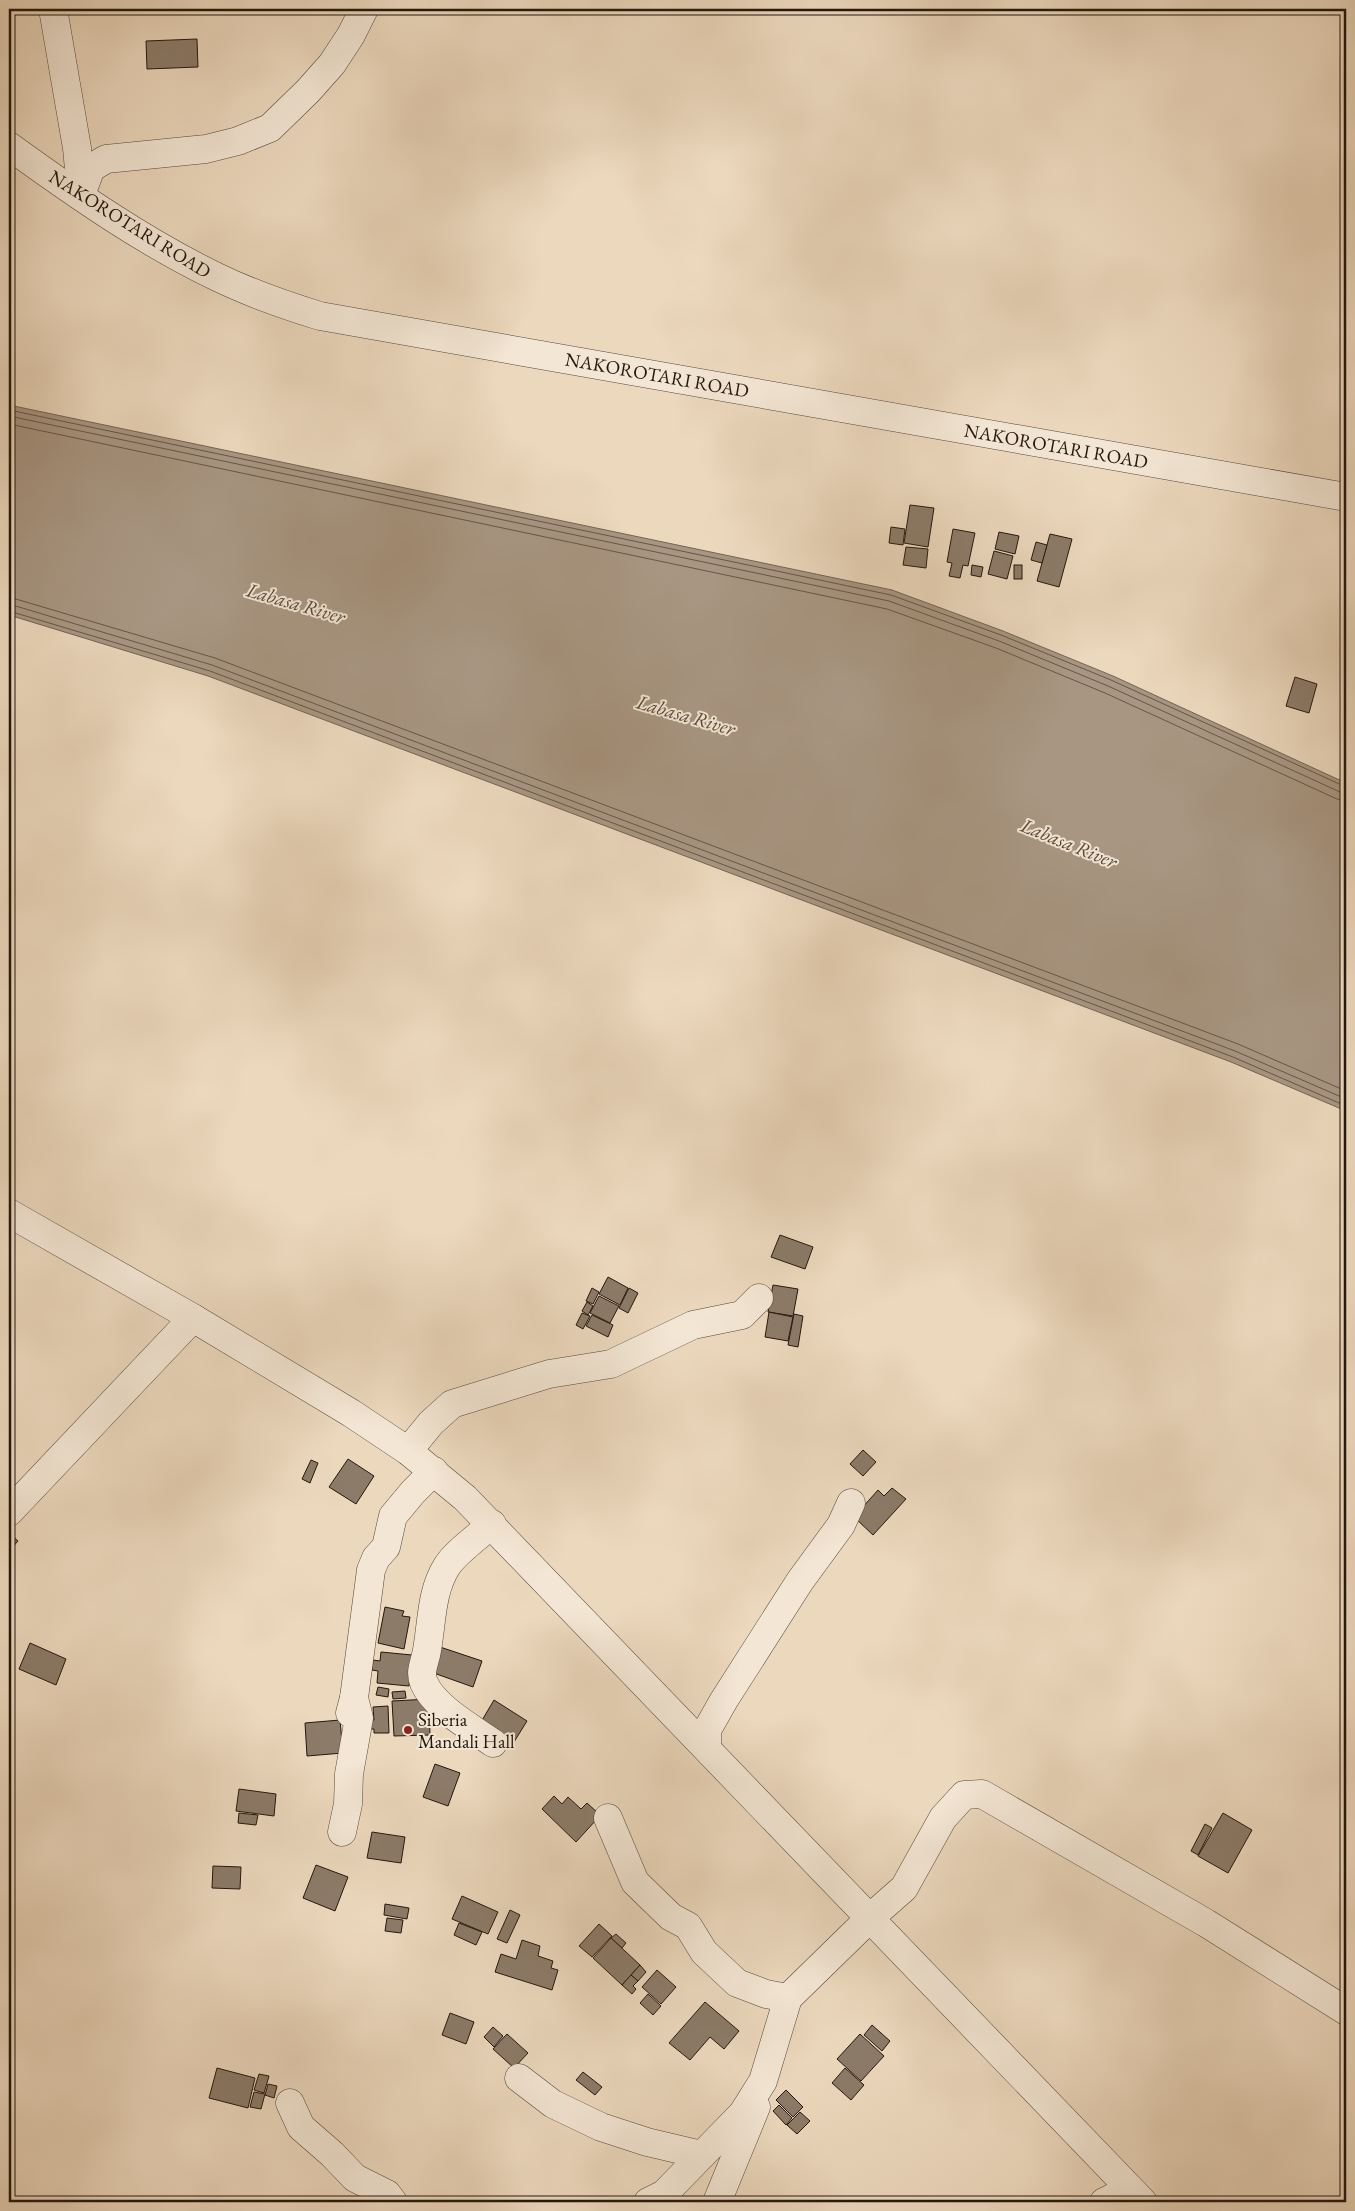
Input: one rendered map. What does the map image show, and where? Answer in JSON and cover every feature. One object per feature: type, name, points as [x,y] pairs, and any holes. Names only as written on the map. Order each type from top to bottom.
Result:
[{"type":"street","points":[[53,9],[78,148],[82,195]]},
{"type":"street","points":[[82,195],[91,168],[106,159],[206,149],[238,141],[270,128],[308,91],[332,64],[351,35],[364,9]]},
{"type":"street","name":"NAKOROTARI ROAD","points":[[9,146],[141,235],[216,277],[272,301],[320,316],[1346,497]]},
{"type":"street","points":[[9,1213],[193,1318],[351,1413],[408,1451],[434,1472],[492,1524],[871,1917],[1136,2196]]},
{"type":"street","points":[[408,1451],[431,1422],[452,1404],[549,1374],[611,1364],[693,1325],[742,1315],[759,1298]]},
{"type":"street","points":[[9,1512],[193,1318]]},
{"type":"street","points":[[342,1832],[348,1804],[349,1774],[359,1718],[352,1706],[371,1570],[376,1558],[386,1547],[393,1516],[413,1492],[434,1472]]},
{"type":"street","points":[[707,1748],[707,1730],[724,1700],[800,1581],[841,1525],[851,1503]]},
{"type":"street","points":[[492,1524],[447,1565],[434,1597],[427,1651],[421,1672],[425,1685],[438,1701],[453,1715],[493,1743]]},
{"type":"street","points":[[717,2202],[754,2113],[788,1998],[871,1917],[904,1888],[943,1818],[964,1795],[982,1794],[1206,1923],[1346,2011]]},
{"type":"street","points":[[608,1818],[634,1882],[671,1917],[688,1926],[704,1952],[737,1983],[766,1994],[788,1998]]},
{"type":"street","points":[[519,2078],[553,2104],[601,2126],[647,2142],[702,2155]]},
{"type":"street","points":[[648,2202],[664,2194],[743,2113],[763,2081]]},
{"type":"street","points":[[290,2103],[301,2127],[332,2154],[355,2178],[388,2194],[393,2202]]},
{"type":"street","points":[[1104,2202],[1136,2196]]},
{"type":"water","name":"Labasa River","points":[[9,405],[892,590],[1003,631],[1113,676],[1346,783],[1346,1111],[1231,1062],[208,676],[9,615]]},
{"type":"building","points":[[197,39],[198,67],[147,69],[146,41]]},
{"type":"building","points":[[910,505],[934,508],[928,547],[904,543]]},
{"type":"building","points":[[891,527],[905,529],[903,545],[889,543]]},
{"type":"building","points":[[953,529],[975,533],[968,566],[963,565],[960,578],[949,576],[952,563],[947,562]]},
{"type":"building","points":[[999,532],[1019,536],[1015,554],[995,549]]},
{"type":"building","points":[[1050,534],[1072,539],[1059,587],[1037,581]]},
{"type":"building","points":[[1036,542],[1047,545],[1042,563],[1031,560]]},
{"type":"building","points":[[906,547],[928,549],[926,568],[903,565]]},
{"type":"building","points":[[994,551],[1013,556],[1007,579],[988,574]]},
{"type":"building","points":[[972,565],[983,567],[981,577],[971,575]]},
{"type":"building","points":[[1014,565],[1022,565],[1022,579],[1014,579]]},
{"type":"building","points":[[1295,677],[1317,684],[1309,713],[1286,706]]},
{"type":"building","points":[[780,1235],[813,1247],[805,1269],[771,1257]]},
{"type":"building","points":[[608,1277],[628,1288],[620,1305],[599,1294]]},
{"type":"building","points":[[773,1285],[798,1289],[793,1316],[768,1312]]},
{"type":"building","points":[[592,1288],[599,1292],[593,1304],[586,1301]]},
{"type":"building","points":[[629,1288],[638,1293],[628,1313],[619,1308]]},
{"type":"building","points":[[599,1296],[619,1306],[610,1323],[590,1313]]},
{"type":"building","points":[[587,1302],[593,1306],[588,1315],[582,1311]]},
{"type":"building","points":[[769,1312],[793,1317],[788,1341],[765,1337]]},
{"type":"building","points":[[582,1313],[590,1316],[583,1329],[576,1325]]},
{"type":"building","points":[[794,1314],[803,1316],[798,1347],[788,1345]]},
{"type":"building","points":[[592,1315],[613,1325],[608,1337],[586,1326]]},
{"type":"building","points":[[863,1450],[876,1462],[863,1476],[850,1464]]},
{"type":"building","points":[[348,1459],[374,1476],[356,1504],[329,1487]]},
{"type":"building","points":[[311,1460],[318,1463],[310,1483],[302,1479]]},
{"type":"building","points":[[892,1488],[906,1499],[873,1535],[854,1517],[878,1490],[884,1496]]},
{"type":"building","points":[[9,1533],[18,1541],[9,1551]]},
{"type":"building","points":[[385,1607],[404,1611],[402,1616],[410,1617],[404,1649],[378,1643]]},
{"type":"building","points":[[30,1643],[66,1659],[56,1685],[19,1669]]},
{"type":"building","points":[[437,1646],[482,1661],[473,1687],[428,1671]]},
{"type":"building","points":[[381,1652],[412,1655],[409,1686],[377,1683],[378,1671],[372,1670],[373,1660],[380,1661]]},
{"type":"building","points":[[378,1687],[389,1689],[388,1697],[376,1695]]},
{"type":"building","points":[[405,1691],[406,1698],[393,1699],[392,1692]]},
{"type":"building","points":[[429,1699],[430,1735],[394,1736],[392,1701]]},
{"type":"building","points":[[494,1700],[527,1721],[514,1742],[481,1722]]},
{"type":"building","points":[[388,1706],[389,1733],[374,1733],[374,1729],[367,1729],[367,1721],[374,1720],[373,1707]]},
{"type":"building","points":[[340,1720],[343,1753],[307,1756],[305,1723]]},
{"type":"building","points":[[435,1764],[460,1773],[448,1806],[423,1797]]},
{"type":"building","points":[[239,1789],[276,1794],[274,1816],[236,1811]]},
{"type":"building","points":[[554,1796],[562,1804],[568,1797],[581,1809],[587,1803],[598,1813],[597,1819],[576,1842],[542,1809]]},
{"type":"building","points":[[239,1813],[258,1815],[256,1825],[238,1823]]},
{"type":"building","points":[[1223,1813],[1252,1830],[1228,1873],[1198,1856]]},
{"type":"building","points":[[1205,1824],[1212,1828],[1198,1855],[1191,1851]]},
{"type":"building","points":[[372,1832],[405,1837],[401,1863],[367,1858]]},
{"type":"building","points":[[316,1865],[348,1877],[335,1911],[303,1898]]},
{"type":"building","points":[[213,1866],[241,1867],[240,1889],[212,1888]]},
{"type":"building","points":[[462,1896],[498,1912],[488,1934],[452,1919]]},
{"type":"building","points":[[385,1904],[409,1908],[407,1919],[384,1915]]},
{"type":"building","points":[[510,1910],[520,1915],[507,1943],[497,1939]]},
{"type":"building","points":[[387,1918],[403,1920],[401,1933],[385,1931]]},
{"type":"building","points":[[459,1923],[482,1932],[476,1945],[454,1935]]},
{"type":"building","points":[[599,1924],[612,1936],[592,1957],[579,1946]]},
{"type":"building","points":[[616,1934],[626,1943],[622,1948],[611,1938]]},
{"type":"building","points":[[611,1938],[640,1965],[622,1985],[593,1958]]},
{"type":"building","points":[[522,1940],[540,1946],[538,1956],[553,1961],[551,1968],[558,1970],[552,1990],[495,1972],[501,1954],[516,1959]]},
{"type":"building","points":[[640,1965],[646,1972],[638,1981],[631,1975]]},
{"type":"building","points":[[657,1970],[676,1987],[661,2004],[642,1987]]},
{"type":"building","points":[[631,1975],[638,1981],[633,1986],[636,1989],[632,1994],[622,1985]]},
{"type":"building","points":[[648,1994],[661,2006],[653,2015],[640,2003]]},
{"type":"building","points":[[705,2002],[739,2031],[724,2049],[710,2037],[690,2060],[669,2043]]},
{"type":"building","points":[[450,2013],[474,2022],[466,2044],[442,2035]]},
{"type":"building","points":[[872,2025],[890,2041],[882,2051],[864,2035]]},
{"type":"building","points":[[493,2027],[503,2036],[494,2047],[484,2037]]},
{"type":"building","points":[[507,2034],[528,2053],[514,2068],[493,2049]]},
{"type":"building","points":[[860,2034],[884,2056],[861,2081],[837,2059]]},
{"type":"building","points":[[217,2068],[255,2078],[248,2108],[209,2098]]},
{"type":"building","points":[[845,2068],[864,2085],[851,2100],[832,2083]]},
{"type":"building","points":[[583,2072],[602,2087],[595,2095],[576,2080]]},
{"type":"building","points":[[259,2074],[269,2076],[264,2093],[254,2090]]},
{"type":"building","points":[[268,2084],[277,2086],[274,2098],[265,2095]]},
{"type":"building","points":[[786,2090],[803,2107],[793,2117],[776,2100]]},
{"type":"building","points":[[254,2092],[265,2094],[261,2109],[250,2107]]},
{"type":"building","points":[[779,2105],[792,2118],[786,2125],[773,2111]]},
{"type":"building","points":[[800,2112],[810,2121],[797,2134],[787,2125]]},
{"type":"place","name":"Siberia Mandali Hall","points":[[408,1730]]}]
